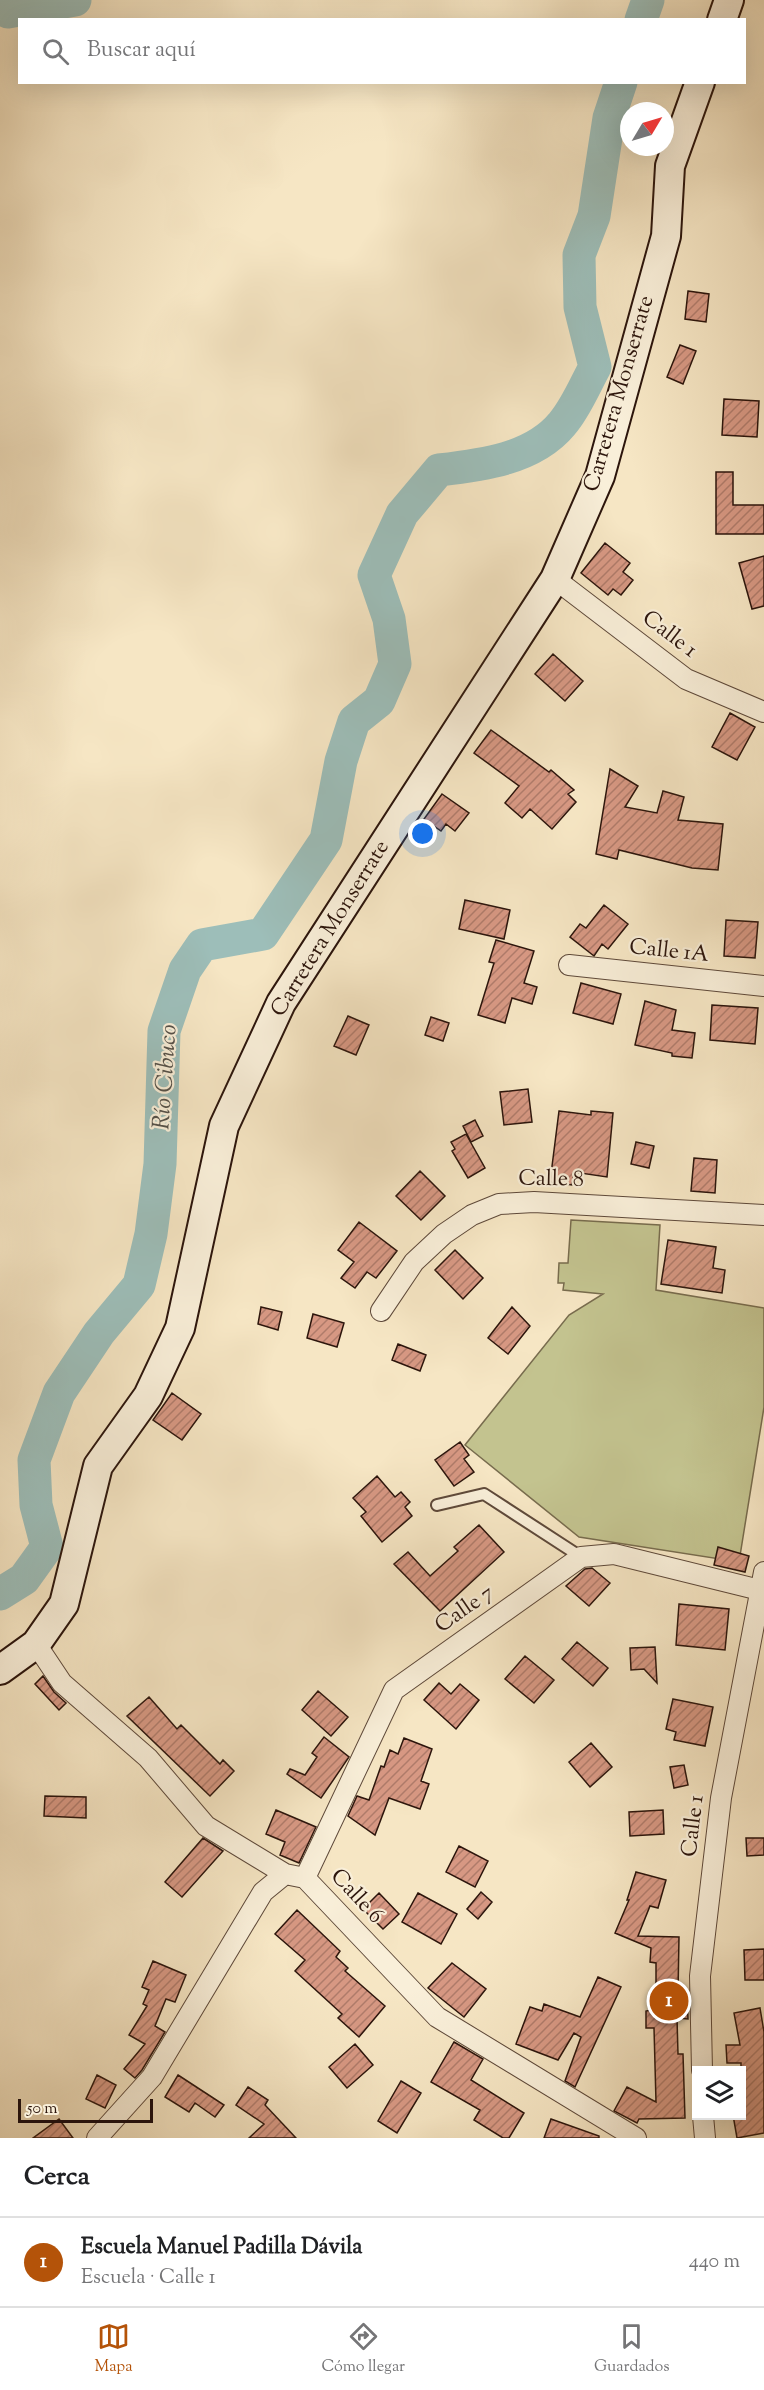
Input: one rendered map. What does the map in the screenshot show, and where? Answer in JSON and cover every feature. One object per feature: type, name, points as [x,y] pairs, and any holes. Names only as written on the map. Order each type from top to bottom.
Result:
[{"type":"street","points":[[723,18],[729,0]]},
{"type":"street","name":"Carretera Monserrate","points":[[0,1670],[36,1644],[64,1604],[98,1466],[148,1396],[180,1328],[224,1126],[280,1004],[555,579],[600,476],[666,236],[670,166],[699,84]]},
{"type":"street","name":"Calle 1","points":[[555,579],[686,679],[764,712]]},
{"type":"street","name":"Calle 1A","points":[[569,965],[764,986]]},
{"type":"street","name":"Calle 8","points":[[381,1311],[414,1262],[444,1234],[472,1215],[499,1204],[534,1202],[764,1215]]},
{"type":"street","points":[[581,1557],[614,1554],[763,1584]]},
{"type":"street","name":"Calle 7","points":[[305,1878],[394,1690],[581,1557]]},
{"type":"street","name":"Calle 1","points":[[702,2066],[700,1976],[721,1798],[763,1584]]},
{"type":"street","name":"Calle 6","points":[[36,1644],[62,1683],[148,1758],[206,1826],[285,1874],[305,1878],[437,2017],[636,2138]]},
{"type":"street","points":[[97,2138],[152,2077],[263,1892],[285,1874]]},
{"type":"street","points":[[703,2120],[705,2138]]},
{"type":"lane","points":[[437,1505],[484,1494],[581,1557]]},
{"type":"green space","points":[[571,1220],[660,1225],[656,1290],[764,1308],[764,1407],[739,1562],[579,1537],[465,1445],[569,1315],[603,1294],[563,1290],[564,1283],[558,1283],[559,1263],[568,1263]]},
{"type":"building","points":[[688,291],[709,294],[706,322],[685,319]]},
{"type":"building","points":[[680,345],[696,351],[683,384],[667,377]]},
{"type":"building","points":[[724,399],[759,401],[757,437],[722,435]]},
{"type":"building","points":[[716,472],[733,472],[733,505],[764,505],[764,534],[716,534]]},
{"type":"building","points":[[605,543],[630,563],[623,572],[633,580],[621,595],[613,589],[608,595],[581,573]]},
{"type":"building","points":[[764,556],[764,606],[752,609],[739,563]]},
{"type":"building","points":[[553,654],[583,681],[565,701],[535,674]]},
{"type":"building","points":[[730,713],[755,727],[737,760],[712,747]]},
{"type":"building","points":[[491,730],[549,772],[551,770],[574,790],[568,794],[576,802],[552,829],[530,809],[522,818],[505,803],[519,786],[474,753]]},
{"type":"building","points":[[610,769],[638,786],[625,807],[657,813],[663,791],[684,797],[678,820],[723,824],[718,870],[692,868],[619,850],[617,859],[596,854]]},
{"type":"building","points":[[442,794],[469,813],[455,831],[446,824],[441,831],[424,819]]},
{"type":"building","points":[[465,900],[510,910],[504,939],[459,929]]},
{"type":"building","points":[[604,905],[628,924],[608,949],[602,944],[594,956],[570,937],[580,924],[586,928]]},
{"type":"building","points":[[726,920],[758,922],[755,958],[724,956]]},
{"type":"building","points":[[496,940],[534,951],[524,983],[537,987],[532,1004],[512,998],[505,1023],[478,1015],[494,963],[489,962]]},
{"type":"building","points":[[581,983],[621,994],[613,1024],[573,1013]]},
{"type":"building","points":[[645,1001],[676,1010],[672,1030],[695,1033],[692,1058],[672,1056],[672,1053],[635,1045]]},
{"type":"building","points":[[712,1005],[758,1008],[755,1044],[710,1040]]},
{"type":"building","points":[[348,1016],[369,1025],[356,1055],[334,1046]]},
{"type":"building","points":[[431,1017],[449,1023],[443,1041],[425,1035]]},
{"type":"building","points":[[528,1089],[532,1122],[504,1125],[500,1092]]},
{"type":"building","points":[[559,1111],[591,1115],[591,1111],[613,1113],[607,1177],[574,1172],[572,1185],[550,1182]]},
{"type":"building","points":[[475,1120],[483,1136],[471,1142],[463,1126]]},
{"type":"building","points":[[466,1134],[485,1168],[468,1178],[452,1151],[455,1149],[451,1142]]},
{"type":"building","points":[[636,1142],[654,1146],[649,1168],[631,1164]]},
{"type":"building","points":[[694,1158],[717,1160],[715,1193],[691,1191]]},
{"type":"building","points":[[420,1171],[445,1196],[421,1220],[396,1196]]},
{"type":"building","points":[[359,1222],[397,1251],[376,1278],[367,1272],[355,1288],[341,1278],[354,1262],[338,1250]]},
{"type":"building","points":[[668,1240],[716,1247],[713,1268],[725,1270],[722,1293],[661,1284]]},
{"type":"building","points":[[455,1250],[483,1278],[463,1299],[435,1270]]},
{"type":"building","points":[[261,1307],[282,1312],[278,1330],[258,1324]]},
{"type":"building","points":[[512,1307],[530,1326],[508,1354],[488,1338]]},
{"type":"building","points":[[313,1314],[344,1323],[337,1347],[307,1338]]},
{"type":"building","points":[[398,1344],[426,1355],[420,1371],[392,1360]]},
{"type":"building","points":[[172,1393],[201,1414],[182,1440],[153,1420]]},
{"type":"building","points":[[460,1442],[469,1455],[464,1459],[474,1472],[454,1486],[435,1460]]},
{"type":"building","points":[[377,1476],[395,1497],[401,1492],[410,1502],[405,1507],[412,1516],[382,1542],[361,1516],[366,1512],[353,1498]]},
{"type":"building","points":[[479,1525],[504,1552],[440,1611],[394,1564],[408,1552],[430,1576],[458,1551],[454,1547]]},
{"type":"building","points":[[718,1547],[749,1556],[745,1572],[714,1565]]},
{"type":"building","points":[[592,1568],[610,1583],[589,1606],[566,1586],[585,1569]]},
{"type":"building","points":[[679,1604],[729,1609],[725,1650],[676,1645]]},
{"type":"building","points":[[577,1642],[608,1668],[593,1686],[562,1659]]},
{"type":"building","points":[[655,1647],[657,1683],[644,1669],[631,1670],[630,1648]]},
{"type":"building","points":[[525,1656],[554,1680],[534,1703],[505,1679]]},
{"type":"building","points":[[43,1676],[54,1692],[66,1703],[59,1710],[35,1684]]},
{"type":"building","points":[[439,1683],[451,1694],[460,1684],[479,1700],[456,1729],[424,1700]]},
{"type":"building","points":[[318,1691],[348,1717],[331,1736],[302,1710]]},
{"type":"building","points":[[149,1697],[177,1729],[181,1725],[220,1764],[223,1760],[234,1771],[210,1796],[127,1716]]},
{"type":"building","points":[[673,1699],[713,1707],[705,1746],[674,1740],[676,1732],[666,1729]]},
{"type":"building","points":[[324,1737],[349,1757],[321,1798],[287,1774],[290,1769],[305,1775],[317,1757],[312,1753]]},
{"type":"building","points":[[404,1738],[432,1749],[421,1781],[429,1784],[420,1809],[389,1798],[375,1835],[348,1816],[357,1796],[369,1800],[381,1766],[384,1767],[390,1750],[398,1754]]},
{"type":"building","points":[[591,1743],[612,1767],[590,1787],[569,1762]]},
{"type":"building","points":[[684,1765],[688,1785],[674,1788],[670,1767]]},
{"type":"building","points":[[45,1796],[86,1797],[86,1818],[44,1816]]},
{"type":"building","points":[[276,1810],[316,1827],[299,1863],[280,1855],[285,1842],[266,1834]]},
{"type":"building","points":[[663,1810],[664,1834],[630,1836],[629,1812]]},
{"type":"building","points":[[203,1838],[223,1851],[182,1897],[165,1882]]},
{"type":"building","points":[[746,1838],[764,1838],[764,1855],[747,1856]]},
{"type":"building","points":[[459,1846],[488,1861],[475,1887],[446,1872]]},
{"type":"building","points":[[636,1872],[666,1880],[658,1908],[650,1906],[638,1936],[679,1937],[678,1993],[687,1995],[688,2019],[677,2018],[678,2054],[683,2054],[685,2118],[639,2119],[637,2123],[614,2111],[627,2087],[656,2102],[654,2028],[646,2028],[646,2011],[656,2009],[656,1963],[650,1962],[651,1948],[615,1933],[629,1900],[627,1900]]},
{"type":"building","points":[[481,1892],[492,1902],[478,1919],[467,1909]]},
{"type":"building","points":[[379,1893],[399,1914],[383,1929],[363,1909]]},
{"type":"building","points":[[418,1893],[457,1914],[441,1944],[402,1922]]},
{"type":"building","points":[[297,1910],[340,1951],[336,1957],[348,1968],[345,1971],[385,2006],[359,2037],[338,2018],[342,2014],[295,1971],[305,1960],[275,1934]]},
{"type":"building","points":[[764,1949],[764,1980],[745,1980],[744,1950]]},
{"type":"building","points":[[153,1961],[186,1975],[175,2002],[166,1999],[155,2026],[165,2032],[135,2078],[124,2069],[145,2044],[129,2035],[147,2006],[143,2004],[149,1990],[142,1987]]},
{"type":"building","points":[[452,1963],[486,1989],[464,2017],[428,1988]]},
{"type":"building","points":[[598,1977],[621,1987],[575,2087],[565,2081],[581,2037],[574,2033],[558,2060],[516,2044],[530,2007],[542,2011],[544,2004],[580,2017]]},
{"type":"building","points":[[760,2008],[764,2032],[764,2133],[737,2138],[734,2120],[746,2120],[746,2066],[741,2066],[741,2063],[727,2063],[726,2045],[740,2045],[734,2013]]},
{"type":"building","points":[[454,2042],[483,2059],[471,2080],[524,2113],[509,2138],[503,2138],[474,2120],[480,2110],[431,2082]]},
{"type":"building","points":[[355,2044],[373,2065],[347,2088],[329,2067]]},
{"type":"building","points":[[97,2075],[116,2085],[105,2108],[86,2099]]},
{"type":"building","points":[[178,2075],[224,2105],[215,2117],[195,2103],[189,2112],[165,2097]]},
{"type":"building","points":[[401,2081],[421,2093],[397,2133],[378,2121]]},
{"type":"building","points":[[248,2087],[268,2100],[265,2105],[296,2138],[249,2138],[264,2124],[236,2105]]},
{"type":"building","points":[[59,2119],[73,2138],[33,2138]]},
{"type":"building","points":[[551,2119],[599,2136],[599,2138],[544,2138]]},
{"type":"waterway","points":[[0,5],[8,12],[75,0]]},
{"type":"waterway","name":"Río Cibuco","points":[[642,18],[648,0]]},
{"type":"waterway","name":"Río Cibuco","points":[[0,1594],[24,1579],[47,1547],[36,1505],[34,1460],[59,1393],[99,1333],[139,1285],[151,1234],[160,1164],[164,1031],[185,970],[202,945],[263,934],[326,840],[341,761],[354,721],[379,701],[395,664],[389,619],[374,575],[402,514],[439,470],[472,466],[506,458],[522,453],[550,436],[572,411],[595,367],[580,307],[579,255],[594,216],[609,118],[620,84]]},
{"type":"place","name":"Escuela Manuel Padilla Dávila","points":[[669,2001]]}]
